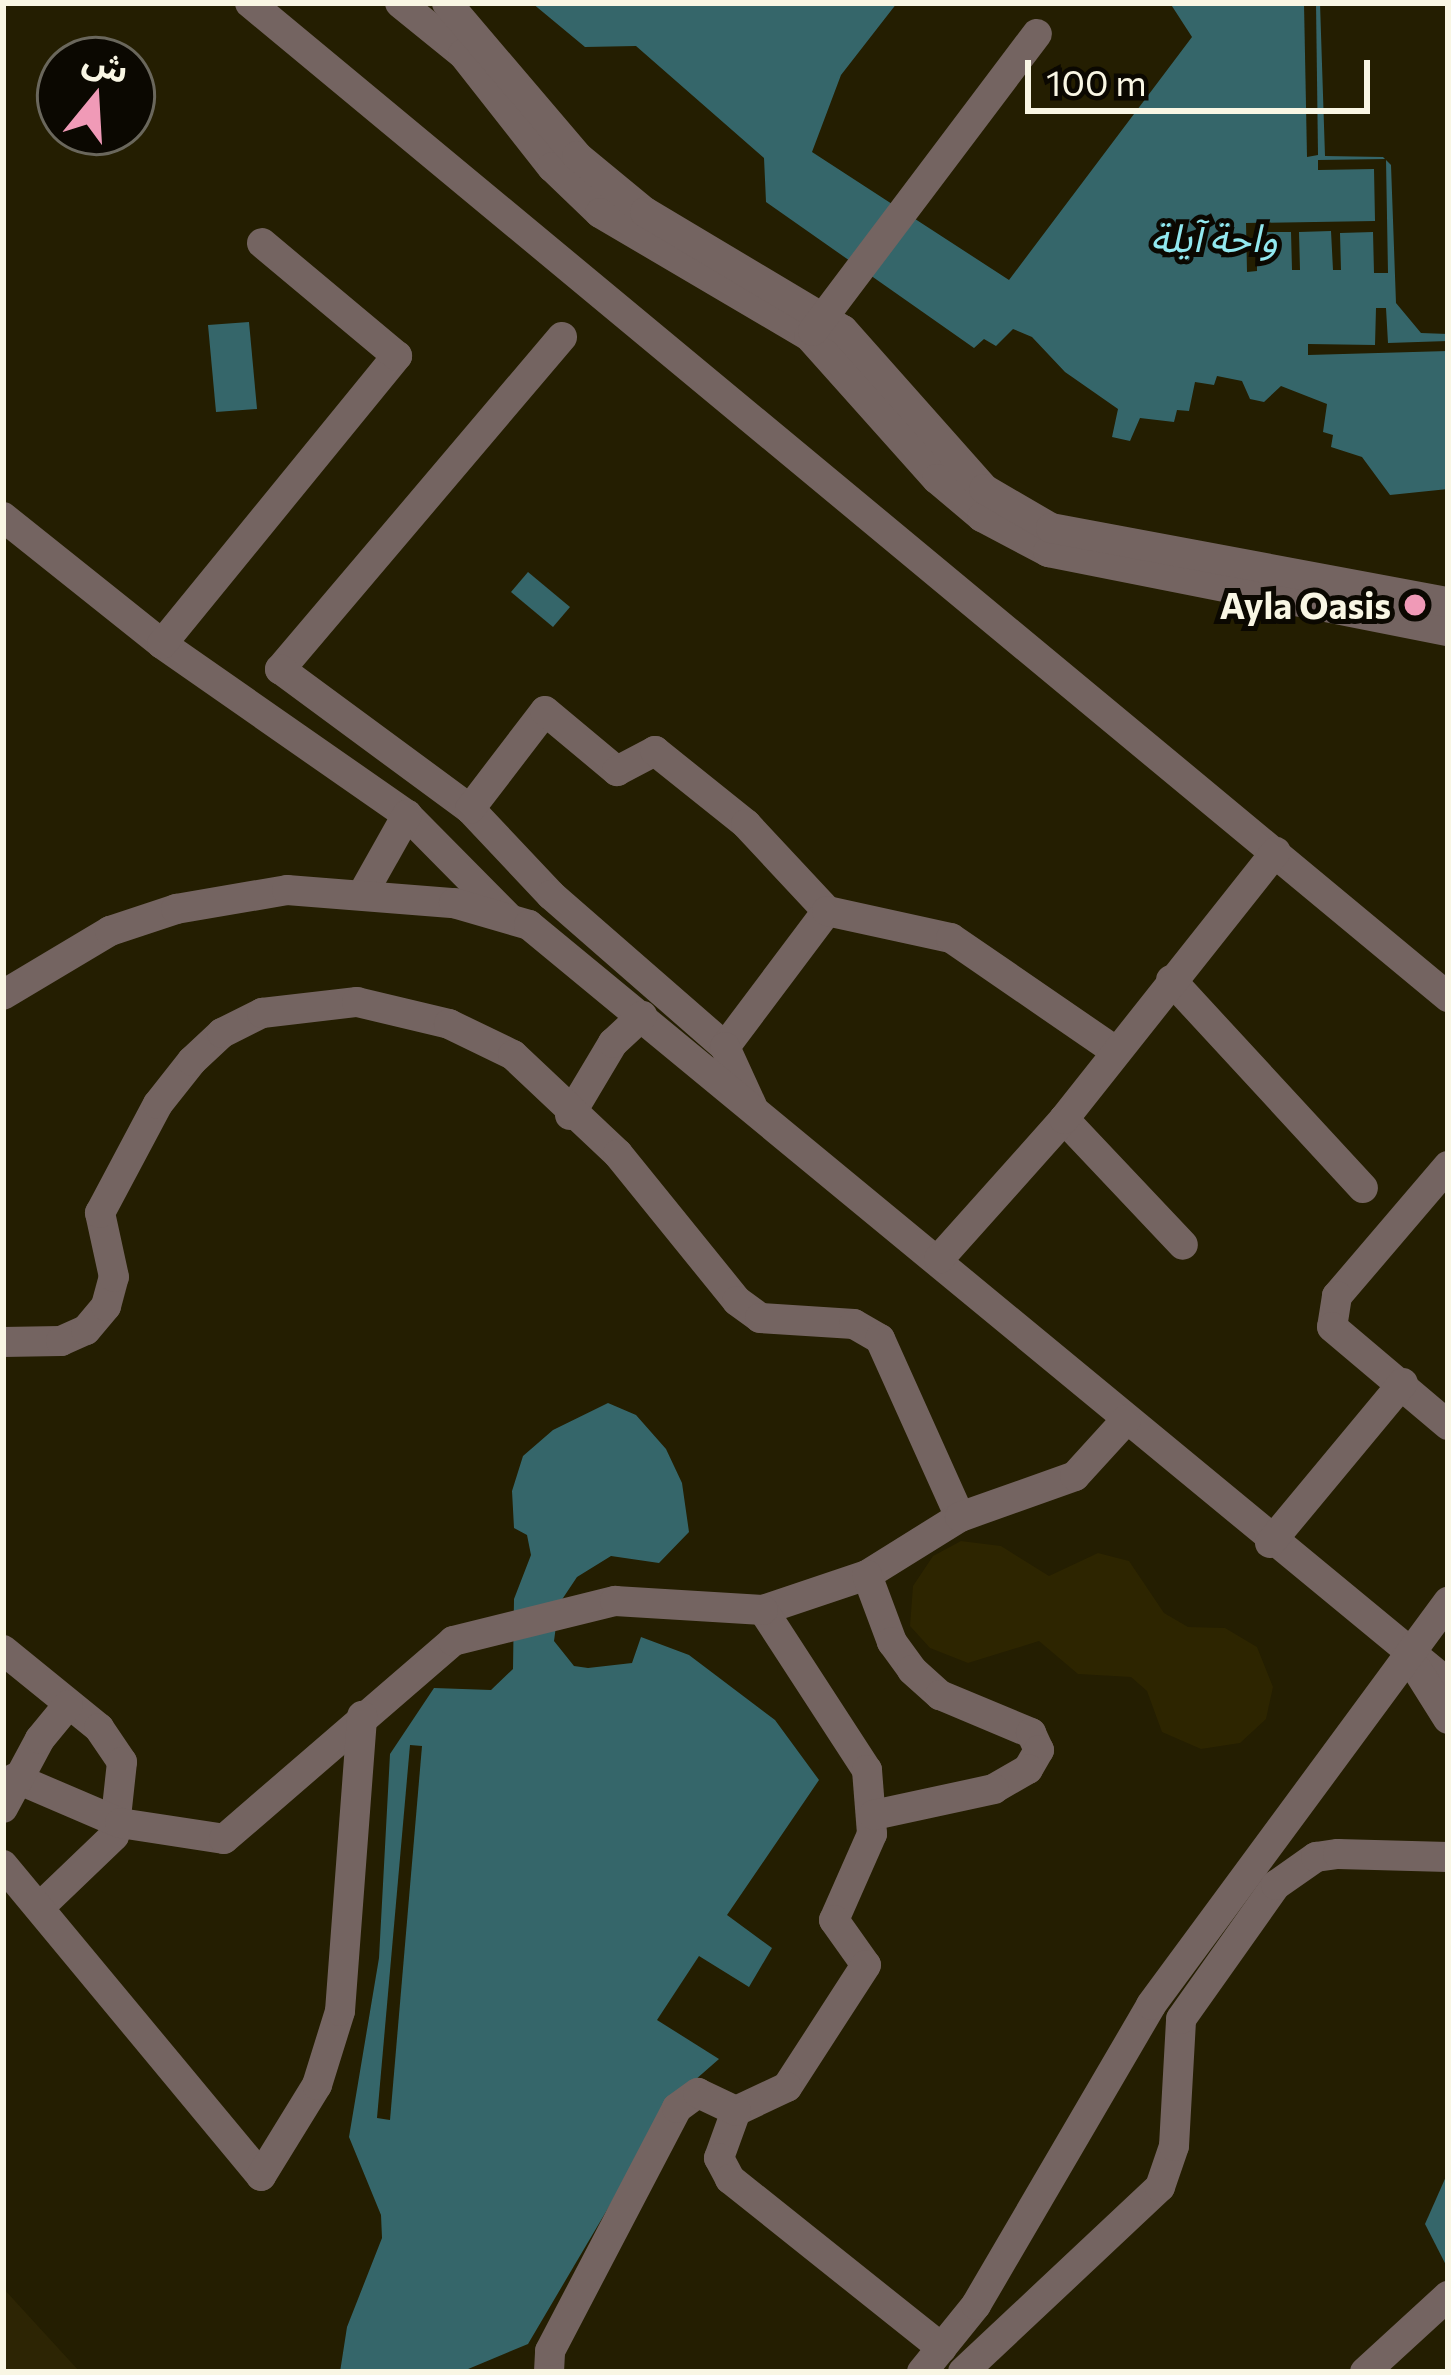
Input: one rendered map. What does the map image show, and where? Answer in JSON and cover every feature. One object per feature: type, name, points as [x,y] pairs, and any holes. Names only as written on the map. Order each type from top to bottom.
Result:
[{"type":"street","points":[[250,3],[1448,997]]},
{"type":"street","points":[[400,3],[448,11],[562,140],[621,195],[817,326],[895,385],[965,475],[1051,528],[1396,606],[1448,631]]},
{"type":"street","points":[[817,326],[1037,34]]},
{"type":"street","points":[[162,644],[397,356],[262,243]]},
{"type":"street","points":[[562,337],[280,670],[470,809],[551,895],[725,1046],[758,1117]]},
{"type":"street","points":[[3,517],[162,644],[407,815],[518,921],[939,1259],[1270,1543],[1448,1683]]},
{"type":"street","points":[[1396,606],[1448,602]]},
{"type":"street","points":[[470,809],[545,711],[617,772],[655,751],[746,824],[827,911],[951,938],[1114,1050]]},
{"type":"street","points":[[363,893],[407,815]]},
{"type":"street","points":[[939,1259],[1064,1119],[1114,1050],[1276,852]]},
{"type":"street","points":[[3,995],[110,931],[176,909],[287,890],[363,893],[518,921],[551,895]]},
{"type":"street","points":[[725,1046],[827,911]]},
{"type":"street","points":[[1171,980],[1363,1188]]},
{"type":"street","points":[[3,1342],[61,1341],[86,1330],[106,1306],[114,1277],[100,1213],[137,1140],[192,1061],[222,1033],[262,1013],[357,1002],[449,1024],[513,1055],[570,1115],[618,1154],[737,1301],[760,1318],[854,1324],[880,1339],[960,1517]]},
{"type":"street","points":[[570,1115],[613,1043],[642,1016]]},
{"type":"street","points":[[1064,1119],[1184,1245]]},
{"type":"street","points":[[1448,1166],[1337,1296],[1332,1327],[1448,1425]]},
{"type":"street","points":[[1270,1543],[1403,1383]]},
{"type":"street","points":[[15,1778],[120,1823],[224,1839],[434,1652],[471,1634],[640,1599],[763,1610],[866,1575],[960,1517],[1075,1476],[1126,1420]]},
{"type":"street","points":[[866,1575],[892,1642],[912,1670],[940,1695],[1031,1733],[1039,1750],[1021,1775],[994,1789],[874,1815]]},
{"type":"street","points":[[763,1610],[852,1740],[874,1815],[834,1920],[864,1954],[861,1978],[787,2087],[736,2111],[719,2158],[730,2179],[932,2360],[976,2305],[1151,2006],[1448,1601]]},
{"type":"street","points":[[3,1650],[118,1750],[120,1823],[106,1849],[40,1907]]},
{"type":"street","points":[[1406,1653],[1448,1719]]},
{"type":"street","points":[[3,1808],[15,1778],[68,1705]]},
{"type":"street","points":[[3,1865],[151,2053],[261,2176],[317,2085],[340,2011],[362,1716]]},
{"type":"street","points":[[963,2372],[1160,2187],[1174,2146],[1181,2019],[1276,1885],[1316,1857],[1448,1857]]},
{"type":"street","points":[[549,2372],[550,2351],[677,2108],[698,2093],[736,2111]]},
{"type":"street","points":[[1366,2372],[1448,2296]]},
{"type":"shaded area","points":[[961,1541],[1001,1546],[1049,1576],[1098,1553],[1129,1561],[1164,1613],[1188,1627],[1225,1628],[1257,1647],[1273,1687],[1266,1719],[1240,1743],[1201,1749],[1162,1732],[1147,1691],[1131,1677],[1078,1674],[1039,1641],[968,1663],[930,1648],[910,1626],[913,1586],[933,1556]]},
{"type":"sand","points":[[3,2288],[80,2372],[3,2372]]},
{"type":"water","name":"واحة آيلة","points":[[532,3],[897,3],[841,75],[812,152],[1009,280],[1192,37],[1170,3],[1320,3],[1325,156],[1383,157],[1391,165],[1396,303],[1421,333],[1448,334],[1448,489],[1390,495],[1362,457],[1331,447],[1333,435],[1323,432],[1327,404],[1281,386],[1264,402],[1250,399],[1242,381],[1217,376],[1214,385],[1195,382],[1189,411],[1177,410],[1174,422],[1140,418],[1130,441],[1112,437],[1118,409],[1065,372],[1032,337],[1013,329],[996,346],[984,339],[974,348],[766,202],[764,158],[636,46],[585,47]]},
{"type":"water","points":[[249,322],[257,409],[216,412],[208,325]]},
{"type":"water","points":[[528,572],[570,607],[553,627],[511,592]]},
{"type":"water","points":[[608,1403],[636,1415],[666,1449],[682,1483],[689,1532],[659,1563],[611,1556],[577,1577],[559,1604],[554,1641],[574,1666],[588,1668],[632,1663],[641,1637],[689,1655],[775,1720],[819,1780],[727,1915],[772,1948],[749,1987],[699,1956],[657,2020],[719,2059],[687,2087],[640,2154],[528,2344],[461,2372],[340,2372],[347,2327],[382,2238],[381,2215],[349,2137],[379,1958],[390,1754],[434,1688],[491,1690],[513,1669],[514,1599],[531,1555],[527,1535],[514,1528],[512,1491],[523,1456],[553,1430]]},
{"type":"water","points":[[1448,2172],[1448,2269],[1425,2224]]},
{"type":"pier","points":[[1304,3],[1316,3],[1318,155],[1307,157]]},
{"type":"pier","points":[[1386,159],[1388,273],[1374,273],[1373,232],[1340,233],[1341,270],[1333,270],[1331,231],[1299,232],[1300,270],[1292,270],[1291,232],[1257,232],[1257,271],[1247,272],[1246,223],[1375,221],[1374,169],[1318,170],[1318,160]]},
{"type":"pier","points":[[1376,308],[1386,308],[1388,343],[1448,341],[1448,351],[1308,355],[1308,344],[1375,345]]},
{"type":"pier","points":[[410,1745],[422,1746],[390,2120],[377,2118]]},
{"type":"place","name":"Ayla Oasis","points":[[1415,605]]}]
